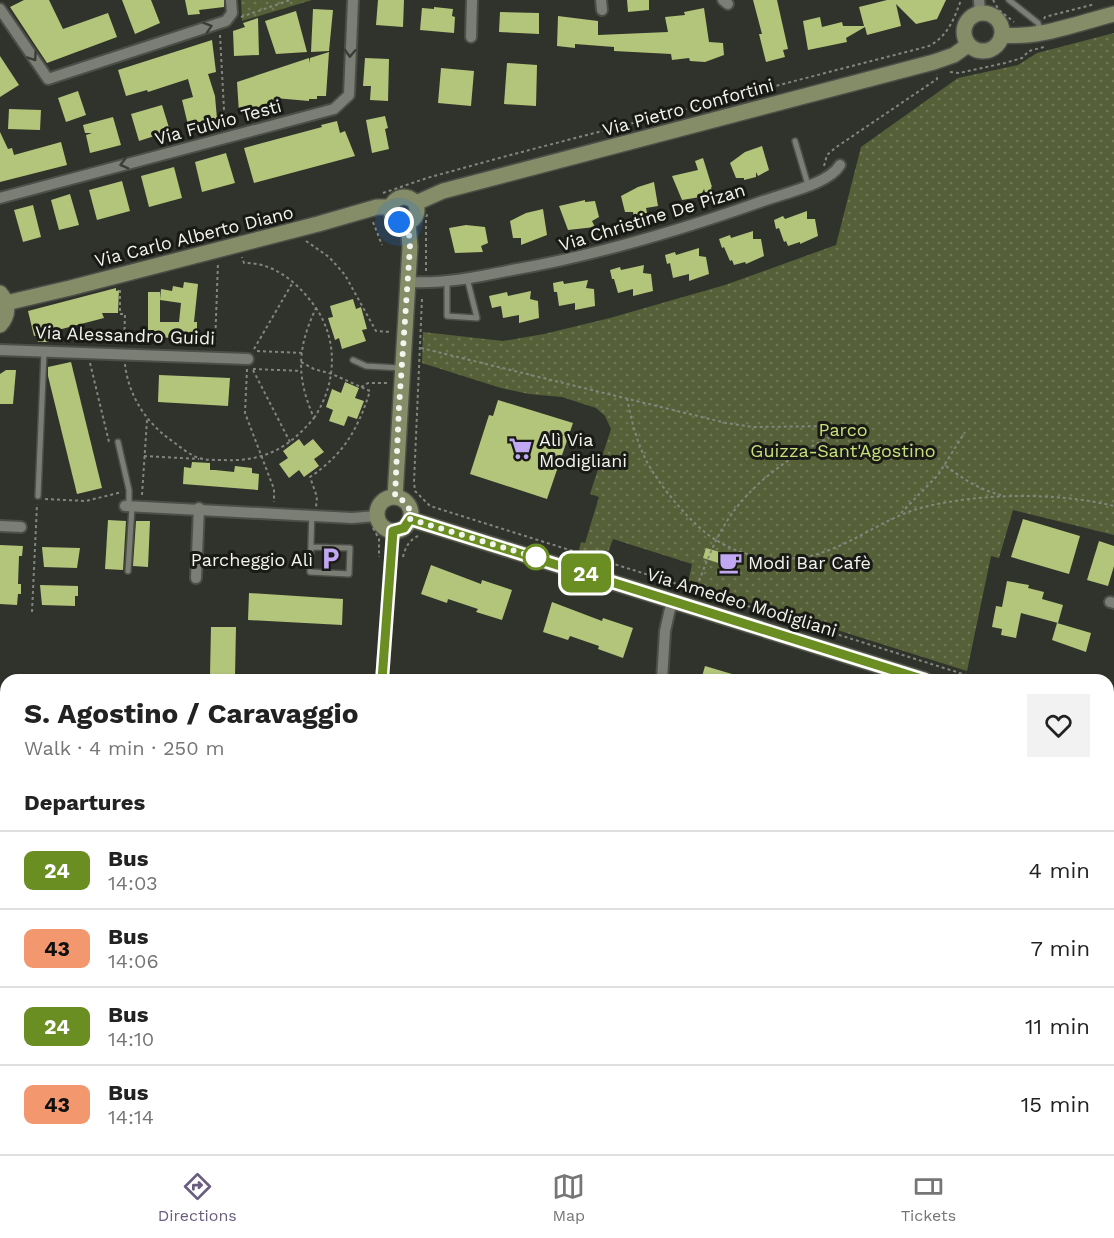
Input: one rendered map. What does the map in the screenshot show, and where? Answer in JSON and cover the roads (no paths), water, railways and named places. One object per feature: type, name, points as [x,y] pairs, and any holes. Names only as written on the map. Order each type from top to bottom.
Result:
[{"type":"main road","points":[[980,7],[999,21],[1002,34],[998,45],[988,51],[977,51],[968,45],[963,34],[970,18],[980,7]]},
{"type":"main road","points":[[1002,34],[1042,33],[1114,14]]},
{"type":"main road","name":"Via Pietro Confortini","points":[[422,207],[434,194],[934,62],[961,51],[968,45]]},
{"type":"main road","name":"Via Carlo Alberto Diano","points":[[3,298],[70,288],[377,207],[391,207],[396,200],[404,196],[422,207]]},
{"type":"main road","points":[[391,207],[395,220],[408,223]]},
{"type":"main road","points":[[408,223],[422,207]]},
{"type":"main road","points":[[395,497],[410,247],[408,223]]},
{"type":"main road","points":[[0,325],[6,316],[3,298]]},
{"type":"main road","points":[[395,497],[408,504],[410,519],[404,528],[393,531],[381,525],[377,510],[384,501],[395,497]]},
{"type":"main road","name":"Via Amedeo Modigliani","points":[[410,519],[907,674]]},
{"type":"street","points":[[0,9],[48,79],[224,21],[232,13],[231,0]]},
{"type":"street","name":"Via Fulvio Testi","points":[[0,198],[334,109],[349,96],[353,0]]},
{"type":"street","points":[[471,36],[472,0]]},
{"type":"street","name":"Via Christine De Pizan","points":[[408,282],[447,282],[467,279],[611,249],[685,228],[807,181],[832,175],[840,165]]},
{"type":"street","name":"Via Alessandro Guidi","points":[[0,350],[90,354],[122,351],[251,360]]},
{"type":"street","points":[[132,506],[365,518],[377,516]]},
{"type":"street","points":[[196,578],[199,508]]},
{"type":"street","points":[[0,526],[21,527]]},
{"type":"street","points":[[382,674],[393,531]]},
{"type":"street","points":[[662,674],[665,630],[672,600]]},
{"type":"lane","points":[[1009,0],[1038,23],[1042,33]]},
{"type":"lane","points":[[795,141],[807,181]]},
{"type":"lane","points":[[447,282],[447,316],[477,318],[467,279]]},
{"type":"lane","points":[[38,496],[44,352]]},
{"type":"lane","points":[[353,360],[366,366],[402,368]]},
{"type":"lane","points":[[118,442],[132,506],[128,571]]},
{"type":"lane","points":[[311,547],[350,548],[349,573],[310,572],[311,547],[314,515]]},
{"type":"place","name":"Alì Via Modigliani","points":[[521,449]]},
{"type":"place","name":"Parcheggio Alì","points":[[331,559]]},
{"type":"place","name":"Modi Bar Cafè","points":[[730,562]]},
{"type":"park label","name":"Parco Guizza-Sant'Agostino","points":[[843,439]]}]
